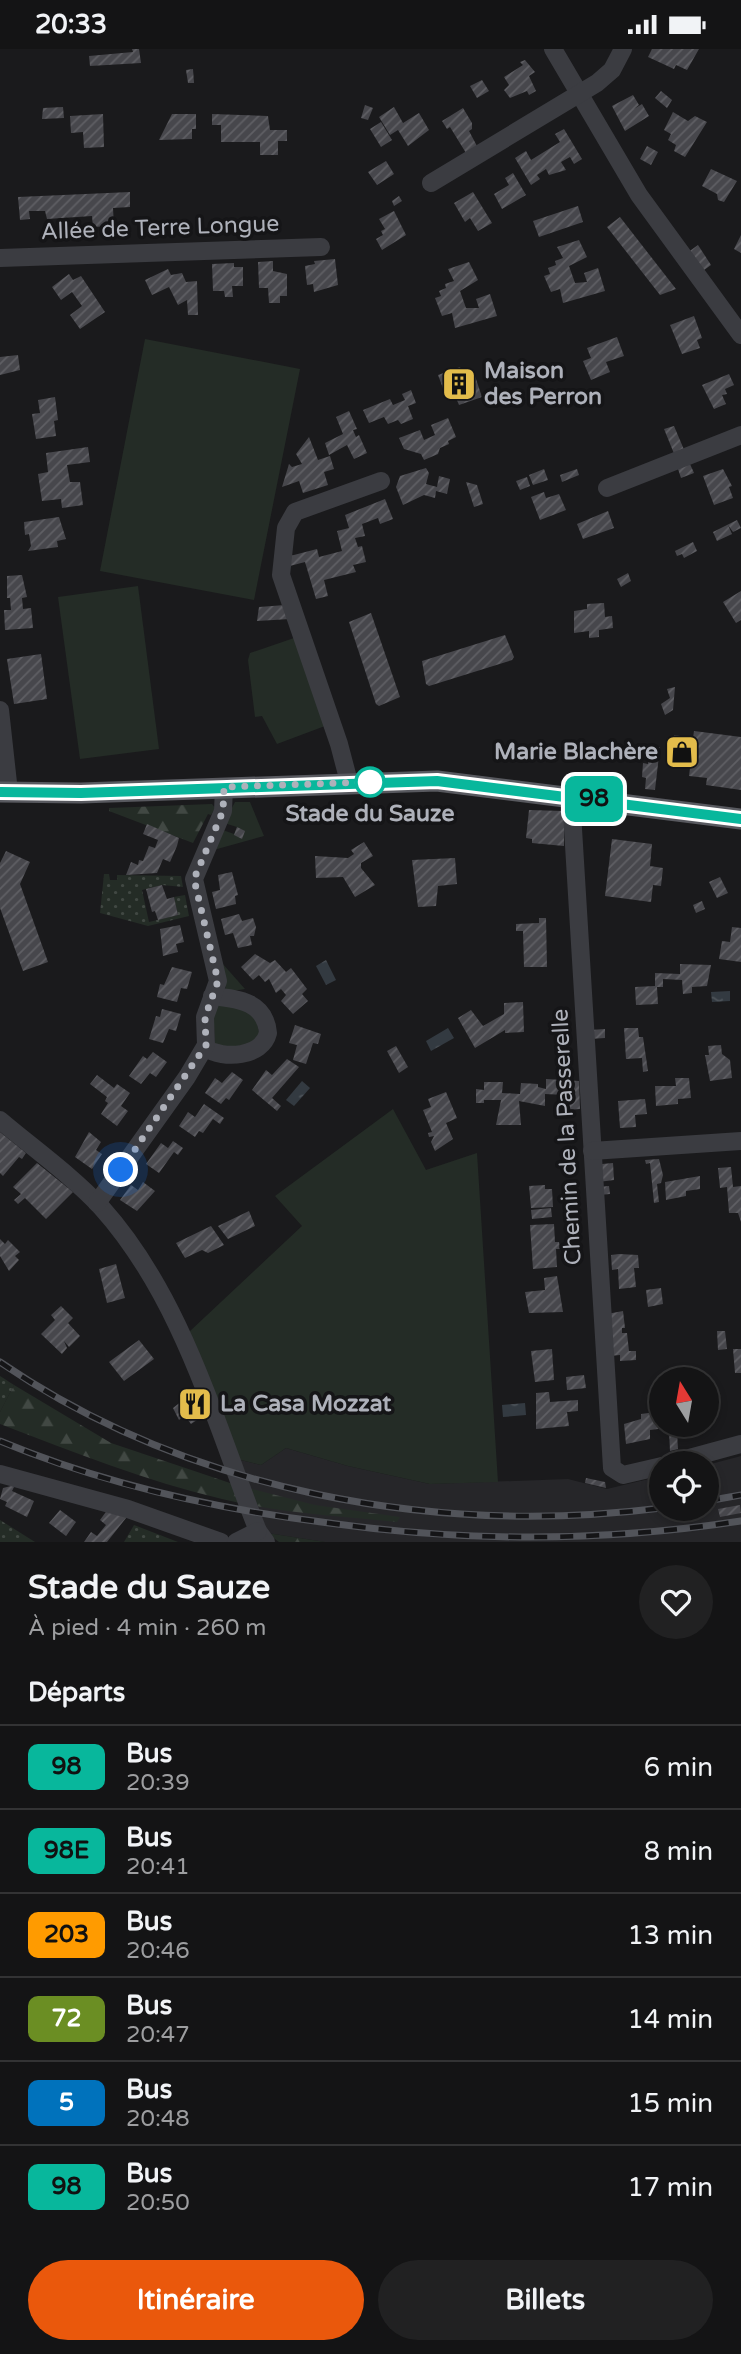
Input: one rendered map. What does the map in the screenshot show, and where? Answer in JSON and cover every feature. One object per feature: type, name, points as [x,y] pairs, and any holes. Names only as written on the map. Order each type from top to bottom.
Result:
[{"type":"main road","points":[[4,792],[81,793],[437,781],[741,819]]},
{"type":"street","points":[[553,49],[639,195],[741,335]]},
{"type":"street","points":[[431,183],[579,94],[612,70],[623,49]]},
{"type":"street","name":"Allée de Terre Longue","points":[[0,258],[321,247]]},
{"type":"street","points":[[607,488],[741,435]]},
{"type":"street","points":[[349,782],[339,744],[281,575],[286,528],[295,512],[381,481]]},
{"type":"street","points":[[0,710],[4,792]]},
{"type":"street","points":[[97,1203],[205,1048],[205,1017],[218,981],[194,879],[223,811],[224,787]]},
{"type":"street","name":"Chemin de la Passerelle","points":[[571,796],[612,1464],[617,1474],[649,1469]]},
{"type":"street","points":[[205,1048],[224,1055],[252,1051],[262,1047],[268,1033],[264,1018],[248,1002],[212,996]]},
{"type":"street","points":[[0,1120],[97,1203],[142,1261],[181,1331],[262,1536],[236,1542]]},
{"type":"street","points":[[592,1151],[741,1141]]},
{"type":"street","points":[[715,1451],[741,1444]]},
{"type":"street","points":[[0,1474],[128,1509],[221,1542]]},
{"type":"shaded area","points":[[286,1448],[348,1466],[430,1484],[568,1479],[607,1489],[649,1479],[649,1521],[719,1521],[719,1462],[741,1456],[741,1542],[325,1542],[267,1533],[237,1459],[261,1465]]},
{"type":"green space","points":[[145,339],[300,369],[254,600],[100,571]]},
{"type":"green space","points":[[138,586],[159,749],[80,759],[58,597]]},
{"type":"green space","points":[[294,638],[325,726],[277,744],[262,716],[255,717],[248,660],[250,653]]},
{"type":"green space","points":[[235,802],[250,802],[264,836],[210,851],[220,829],[234,834],[237,827],[224,823]]},
{"type":"green space","points":[[212,804],[215,808],[211,815],[208,814],[193,843],[109,811],[109,808]]},
{"type":"green space","points":[[104,874],[109,874],[110,880],[117,880],[117,875],[181,876],[183,887],[162,885],[142,890],[149,922],[178,915],[174,897],[185,895],[189,916],[148,926],[100,913]]},
{"type":"green space","points":[[222,963],[245,989],[226,992]]},
{"type":"green space","points":[[226,1003],[255,1015],[261,1040],[225,1050],[215,1044],[213,1007]]},
{"type":"green space","points":[[393,1109],[426,1170],[477,1153],[498,1482],[430,1484],[348,1466],[286,1448],[261,1465],[237,1459],[189,1332],[302,1226],[275,1196]]},
{"type":"green space","points":[[0,1376],[14,1385],[0,1412]]},
{"type":"green space","points":[[14,1385],[111,1443],[233,1484],[315,1505],[400,1517],[397,1522],[265,1508],[194,1492],[138,1475],[0,1424],[0,1412]]},
{"type":"green space","points":[[0,1520],[35,1542],[0,1542]]},
{"type":"green space","points":[[134,1525],[178,1542],[124,1542]]},
{"type":"green space","points":[[267,1533],[325,1542],[279,1542]]},
{"type":"water","points":[[326,960],[336,980],[326,985],[316,966]]},
{"type":"water","points":[[730,991],[730,1001],[712,1002],[711,992]]},
{"type":"water","points":[[448,1028],[454,1038],[431,1051],[426,1041]]},
{"type":"water","points":[[302,1081],[310,1088],[294,1106],[286,1100]]},
{"type":"water","points":[[525,1403],[526,1415],[503,1417],[502,1405]]},
{"type":"building","points":[[132,49],[139,49],[141,63],[90,66],[89,56],[133,52]]},
{"type":"building","points":[[652,49],[699,49],[687,70],[676,65],[674,69],[648,57]]},
{"type":"building","points":[[525,60],[535,72],[529,76],[536,91],[529,95],[527,91],[510,98],[504,90],[509,85],[504,77],[523,65],[520,62]]},
{"type":"building","points":[[193,69],[194,83],[188,83],[186,70]]},
{"type":"building","points":[[482,80],[489,91],[477,98],[470,86]]},
{"type":"building","points":[[661,91],[672,100],[667,108],[655,98]]},
{"type":"building","points":[[633,95],[639,105],[634,109],[642,104],[649,116],[625,131],[612,106]]},
{"type":"building","points":[[365,105],[373,108],[368,120],[361,118]]},
{"type":"building","points":[[63,107],[64,118],[42,119],[43,108]]},
{"type":"building","points":[[394,107],[403,123],[419,113],[429,130],[408,146],[398,130],[390,135],[379,117]]},
{"type":"building","points":[[463,108],[472,123],[472,129],[469,131],[477,146],[466,153],[450,127],[447,129],[442,121]]},
{"type":"building","points":[[673,112],[688,121],[695,116],[707,122],[685,157],[674,151],[676,145],[668,140],[671,134],[664,130]]},
{"type":"building","points":[[103,114],[104,147],[84,148],[83,132],[71,133],[70,116]]},
{"type":"building","points":[[172,114],[196,114],[196,129],[192,129],[192,139],[159,140]]},
{"type":"building","points":[[212,114],[268,116],[270,130],[287,130],[287,141],[278,141],[278,155],[260,155],[260,142],[221,142],[221,125],[212,125]]},
{"type":"building","points":[[381,122],[392,140],[381,147],[370,129]]},
{"type":"building","points":[[564,129],[582,159],[574,164],[570,157],[561,162],[566,170],[549,175],[546,169],[537,175],[540,179],[531,185],[515,158],[526,151],[531,160],[560,142],[555,134]]},
{"type":"building","points":[[647,146],[658,152],[651,165],[640,159]]},
{"type":"building","points":[[386,161],[394,174],[377,185],[368,172]]},
{"type":"building","points":[[711,169],[737,181],[724,202],[718,200],[717,194],[702,186]]},
{"type":"building","points":[[513,173],[526,195],[502,209],[494,194],[509,185],[505,178]]},
{"type":"building","points":[[130,192],[130,207],[113,208],[114,226],[93,227],[92,216],[47,219],[45,211],[29,211],[30,219],[20,220],[18,197]]},
{"type":"building","points":[[473,192],[492,223],[478,231],[470,218],[465,222],[454,203]]},
{"type":"building","points":[[399,196],[402,201],[394,206],[392,201]]},
{"type":"building","points":[[578,206],[583,222],[539,237],[533,221]]},
{"type":"building","points":[[394,211],[406,235],[382,250],[376,239],[383,235],[381,231],[385,229],[379,219]]},
{"type":"building","points":[[620,217],[676,289],[660,295],[607,227]]},
{"type":"building","points":[[741,235],[741,253],[734,249]]},
{"type":"building","points":[[579,240],[587,257],[569,266],[575,283],[587,282],[584,273],[598,268],[605,291],[563,303],[560,289],[551,292],[544,276],[550,274],[548,268],[556,265],[555,261],[563,258],[557,247]]},
{"type":"building","points":[[698,245],[711,265],[700,273],[687,253]]},
{"type":"building","points":[[335,259],[338,285],[314,292],[313,284],[307,285],[305,266],[315,264],[314,261]]},
{"type":"building","points":[[273,261],[273,271],[287,274],[287,296],[280,296],[280,303],[269,303],[268,288],[259,288],[258,262]]},
{"type":"building","points":[[469,262],[478,280],[460,291],[466,308],[479,308],[476,299],[490,294],[497,316],[455,328],[452,313],[442,316],[435,298],[441,296],[439,291],[446,288],[445,284],[454,281],[448,269]]},
{"type":"building","points":[[234,263],[234,267],[243,267],[243,286],[232,286],[233,297],[225,297],[224,291],[213,291],[212,264]]},
{"type":"building","points":[[168,269],[171,275],[182,273],[186,282],[197,281],[198,315],[188,315],[187,300],[178,305],[169,287],[152,295],[145,280]]},
{"type":"building","points":[[69,274],[73,280],[81,276],[105,312],[80,329],[70,315],[82,306],[72,292],[61,300],[52,287]]},
{"type":"building","points":[[694,316],[702,338],[697,340],[700,348],[682,354],[670,325]]},
{"type":"building","points":[[617,337],[624,356],[606,362],[610,372],[591,380],[583,361],[591,358],[587,348]]},
{"type":"building","points":[[18,355],[20,370],[0,375],[0,357]]},
{"type":"building","name":"Maison des Perron","points":[[460,367],[465,379],[475,376],[482,397],[459,405],[452,388],[444,391],[438,375]]},
{"type":"building","points":[[729,374],[734,385],[725,389],[727,394],[722,395],[726,404],[714,409],[702,385]]},
{"type":"building","points":[[411,390],[416,403],[408,406],[413,419],[401,424],[398,420],[388,424],[384,417],[369,423],[363,410],[390,399],[393,405],[405,400],[402,394]]},
{"type":"building","points":[[55,397],[58,420],[54,421],[56,436],[36,439],[32,414],[40,413],[38,400]]},
{"type":"building","points":[[349,411],[357,429],[353,430],[356,437],[359,435],[367,453],[354,459],[347,445],[329,455],[325,443],[343,434],[336,417]]},
{"type":"building","points":[[448,418],[456,437],[440,448],[438,454],[424,460],[421,454],[404,449],[399,438],[420,430],[424,440],[435,435],[431,425]]},
{"type":"building","points":[[674,426],[685,452],[675,456],[664,429]]},
{"type":"building","points":[[309,437],[318,460],[330,456],[334,469],[324,472],[328,485],[303,493],[299,481],[282,487],[289,464],[292,467],[302,464],[296,454]]},
{"type":"building","points":[[88,447],[90,462],[67,465],[70,482],[80,482],[83,505],[62,508],[61,499],[42,501],[38,474],[48,472],[46,453]]},
{"type":"building","points":[[690,464],[694,473],[681,478],[678,469]]},
{"type":"building","points":[[426,468],[429,473],[426,484],[437,487],[439,476],[450,479],[447,494],[436,491],[435,498],[424,495],[403,505],[396,487],[400,476]]},
{"type":"building","points":[[544,469],[548,480],[533,485],[529,475]]},
{"type":"building","points":[[577,469],[579,475],[562,482],[560,475]]},
{"type":"building","points":[[723,469],[732,486],[729,487],[733,498],[714,505],[703,476]]},
{"type":"building","points":[[527,477],[530,486],[520,490],[516,481]]},
{"type":"building","points":[[466,482],[477,485],[483,504],[474,507]]},
{"type":"building","points":[[544,492],[546,498],[559,494],[566,510],[540,520],[531,497]]},
{"type":"building","points":[[385,499],[393,519],[380,524],[378,518],[362,524],[365,536],[355,538],[358,547],[362,546],[366,562],[353,565],[356,572],[324,580],[328,596],[316,599],[305,562],[286,567],[290,556],[317,549],[319,557],[342,551],[337,531],[349,528],[345,515]]},
{"type":"building","points":[[608,511],[614,528],[583,539],[577,524]]},
{"type":"building","points":[[59,517],[66,539],[57,541],[58,547],[28,551],[31,546],[29,534],[25,535],[24,522]]},
{"type":"building","points":[[737,520],[741,528],[733,532],[728,525],[732,534],[717,541],[713,532]]},
{"type":"building","points":[[693,542],[697,551],[684,558],[682,554],[677,556],[675,551]]},
{"type":"building","points":[[628,573],[631,581],[621,587],[617,579]]},
{"type":"building","points":[[22,575],[27,597],[22,598],[23,609],[31,608],[33,628],[5,630],[4,610],[11,610],[10,598],[7,598],[7,576]]},
{"type":"building","points":[[741,591],[741,620],[736,623],[723,602]]},
{"type":"building","points":[[604,603],[605,617],[612,616],[613,628],[599,630],[599,637],[589,638],[589,631],[574,633],[574,611],[587,609],[587,604]]},
{"type":"building","points":[[285,605],[290,619],[257,621],[259,607]]},
{"type":"building","points":[[371,613],[400,697],[379,706],[376,704],[349,622]]},
{"type":"building","points":[[505,635],[514,657],[512,660],[429,686],[426,684],[422,661]]},
{"type":"building","points":[[41,654],[47,699],[14,704],[7,659]]},
{"type":"building","points":[[675,687],[673,710],[665,715],[661,704],[670,698],[667,689]]},
{"type":"building","points":[[694,731],[741,737],[741,790],[706,785],[707,778],[689,776],[690,768],[670,766],[674,735],[693,738]]},
{"type":"building","points":[[649,747],[660,747],[655,790],[645,789],[646,778],[642,777],[643,763],[648,764]]},
{"type":"building","points":[[529,810],[564,811],[564,846],[532,843],[532,839],[526,838]]},
{"type":"building","points":[[147,824],[179,838],[177,846],[170,862],[163,859],[157,873],[126,875],[131,862],[138,865],[139,860],[143,861],[149,846],[155,848],[158,840],[143,834]]},
{"type":"building","points":[[237,827],[245,831],[242,839],[234,835]]},
{"type":"building","points":[[612,839],[652,844],[650,866],[663,868],[661,886],[653,885],[651,902],[605,896]]},
{"type":"building","points":[[364,842],[373,856],[361,863],[361,868],[375,885],[355,897],[343,877],[316,878],[315,856],[348,858],[354,854],[351,850]]},
{"type":"building","points":[[6,851],[30,862],[20,884],[48,962],[23,971],[0,908],[0,863]]},
{"type":"building","points":[[455,858],[457,884],[438,886],[436,906],[418,907],[412,860]]},
{"type":"building","points":[[232,872],[238,895],[235,896],[236,904],[216,909],[212,892],[220,890],[218,875]]},
{"type":"building","points":[[720,877],[728,893],[717,898],[709,882]]},
{"type":"building","points":[[162,885],[167,899],[174,897],[178,915],[158,920],[155,911],[152,912],[146,889]]},
{"type":"building","points":[[702,901],[705,909],[696,913],[693,905]]},
{"type":"building","points":[[239,914],[242,921],[253,918],[256,927],[254,936],[250,936],[252,945],[238,948],[233,933],[225,935],[221,919]]},
{"type":"building","points":[[539,918],[546,918],[547,967],[524,967],[523,931],[516,931],[516,924],[539,923]]},
{"type":"building","points":[[180,925],[184,942],[176,944],[178,952],[163,956],[160,929]]},
{"type":"building","points":[[732,927],[741,928],[741,962],[719,959],[722,941],[730,942]]},
{"type":"building","points":[[255,954],[270,963],[275,960],[286,972],[291,968],[307,989],[302,994],[308,1001],[293,1014],[281,1001],[286,995],[281,989],[276,993],[269,979],[265,982],[259,975],[253,980],[241,967]]},
{"type":"building","points":[[680,964],[711,965],[707,986],[692,987],[692,993],[683,994],[682,980],[663,979],[663,987],[657,987],[658,1004],[636,1005],[635,987],[655,986],[655,973],[680,974]]},
{"type":"building","points":[[172,967],[192,972],[187,989],[181,988],[177,1002],[157,997],[160,984],[164,985]]},
{"type":"building","points":[[523,1002],[524,1032],[505,1033],[505,1030],[475,1048],[458,1018],[471,1010],[483,1026],[504,1014],[504,1003]]},
{"type":"building","points":[[162,1009],[181,1014],[176,1031],[169,1029],[163,1043],[149,1039],[156,1016],[160,1017]]},
{"type":"building","points":[[295,1025],[321,1034],[318,1044],[313,1043],[306,1064],[293,1060],[297,1045],[289,1043]]},
{"type":"building","points":[[624,1028],[638,1028],[639,1037],[643,1037],[648,1071],[643,1072],[642,1058],[626,1059]]},
{"type":"building","points":[[605,1029],[605,1038],[590,1039],[590,1030]]},
{"type":"building","points":[[721,1045],[722,1054],[730,1060],[732,1078],[710,1081],[705,1055],[709,1055],[708,1046]]},
{"type":"building","points":[[396,1046],[408,1067],[399,1073],[387,1051]]},
{"type":"building","points":[[153,1052],[167,1062],[156,1077],[150,1073],[141,1084],[129,1076],[143,1056],[147,1059]]},
{"type":"building","points":[[287,1059],[299,1067],[272,1098],[281,1106],[277,1111],[252,1090],[266,1070],[272,1075]]},
{"type":"building","points":[[232,1072],[243,1080],[229,1100],[226,1098],[221,1104],[205,1093],[215,1078],[222,1083]]},
{"type":"building","points":[[97,1075],[114,1088],[117,1084],[130,1093],[121,1106],[128,1111],[117,1126],[101,1114],[108,1103],[105,1101],[107,1097],[90,1084]]},
{"type":"building","points":[[675,1078],[689,1078],[691,1098],[678,1099],[678,1104],[656,1106],[655,1086],[676,1086]]},
{"type":"building","points":[[546,1079],[579,1081],[580,1109],[566,1110],[565,1095],[545,1094],[545,1106],[519,1101],[521,1125],[496,1125],[501,1100],[476,1103],[476,1089],[484,1090],[484,1082],[503,1082],[502,1093],[520,1094],[521,1083],[538,1084],[538,1087],[546,1089]]},
{"type":"building","points":[[446,1092],[457,1118],[446,1123],[453,1139],[435,1151],[431,1142],[434,1136],[429,1137],[428,1133],[432,1132],[423,1110],[431,1107],[428,1099]]},
{"type":"building","points":[[645,1099],[647,1114],[635,1115],[636,1127],[620,1128],[618,1101]]},
{"type":"building","points":[[204,1104],[224,1118],[220,1124],[213,1119],[203,1133],[199,1131],[195,1137],[179,1126],[188,1112],[195,1117]]},
{"type":"building","points":[[0,1132],[26,1153],[22,1159],[19,1157],[3,1176],[0,1173]]},
{"type":"building","points":[[89,1132],[101,1142],[96,1150],[102,1154],[92,1169],[75,1157]]},
{"type":"building","points":[[173,1141],[183,1148],[178,1155],[174,1152],[159,1173],[146,1164],[161,1143],[168,1148]]},
{"type":"building","points":[[659,1159],[663,1175],[661,1183],[657,1184],[659,1202],[654,1203],[650,1163],[646,1164],[645,1160]]},
{"type":"building","points":[[37,1163],[73,1192],[46,1219],[25,1198],[18,1204],[14,1200],[21,1194],[13,1187]]},
{"type":"building","points":[[613,1163],[614,1180],[598,1182],[602,1164]]},
{"type":"building","points":[[731,1167],[733,1187],[741,1186],[741,1222],[738,1213],[729,1213],[727,1187],[720,1188],[718,1168]]},
{"type":"building","points":[[700,1176],[700,1189],[686,1191],[686,1196],[666,1200],[665,1182]]},
{"type":"building","points":[[143,1182],[155,1191],[137,1211],[120,1200],[131,1185],[138,1190]]},
{"type":"building","points":[[545,1185],[545,1189],[552,1189],[553,1207],[531,1208],[529,1186]]},
{"type":"building","points":[[609,1186],[610,1194],[599,1195],[598,1187]]},
{"type":"building","points":[[551,1208],[552,1217],[532,1219],[531,1210]]},
{"type":"building","points":[[249,1211],[255,1226],[228,1239],[218,1226]]},
{"type":"building","points":[[554,1224],[555,1242],[559,1242],[560,1249],[556,1249],[557,1267],[533,1269],[530,1225]]},
{"type":"building","points":[[211,1226],[224,1245],[208,1253],[202,1250],[185,1258],[176,1243]]},
{"type":"building","points":[[0,1239],[5,1244],[8,1240],[20,1252],[15,1256],[19,1260],[9,1271],[0,1256]]},
{"type":"building","points":[[611,1255],[638,1255],[639,1268],[634,1268],[636,1287],[619,1289],[618,1269],[612,1270]]},
{"type":"building","points":[[116,1264],[125,1298],[107,1303],[99,1269]]},
{"type":"building","points":[[557,1276],[563,1312],[529,1313],[525,1292],[545,1290],[544,1278]]},
{"type":"building","points":[[661,1288],[663,1304],[648,1307],[646,1290]]},
{"type":"building","points":[[61,1306],[73,1318],[68,1323],[80,1336],[69,1347],[64,1341],[67,1348],[62,1354],[41,1334],[55,1320],[51,1315]]},
{"type":"building","points":[[623,1311],[625,1328],[622,1328],[622,1333],[627,1333],[629,1351],[636,1351],[636,1360],[620,1361],[620,1355],[610,1356],[607,1314]]},
{"type":"building","points":[[717,1331],[725,1331],[727,1349],[718,1350]]},
{"type":"building","points":[[139,1340],[154,1359],[124,1381],[109,1362]]},
{"type":"building","points":[[552,1349],[554,1380],[535,1382],[531,1351]]},
{"type":"building","points":[[733,1349],[741,1349],[741,1373],[735,1373]]},
{"type":"building","points":[[584,1375],[586,1388],[567,1390],[566,1377]]},
{"type":"building","points":[[549,1392],[550,1402],[578,1400],[578,1411],[567,1412],[569,1426],[536,1429],[536,1393]]},
{"type":"building","points":[[192,1393],[203,1416],[191,1424],[184,1415],[179,1420],[173,1408]]},
{"type":"building","points":[[649,1413],[650,1439],[626,1444],[624,1424],[641,1419],[641,1414]]},
{"type":"building","points":[[669,1437],[677,1437],[678,1449],[670,1451]]},
{"type":"building","points":[[586,1478],[605,1482],[606,1488],[585,1483]]},
{"type":"building","points":[[15,1485],[12,1491],[34,1501],[27,1517],[5,1506],[7,1502],[0,1499],[3,1488]]},
{"type":"building","points":[[740,1505],[741,1513],[720,1517],[719,1509]]},
{"type":"building","points":[[108,1509],[130,1513],[107,1542],[84,1542],[91,1532],[97,1536],[106,1525],[100,1520]]},
{"type":"building","points":[[60,1510],[76,1522],[66,1536],[49,1523]]},
{"type":"railway","points":[[0,1362],[74,1407],[152,1444],[233,1473],[317,1494],[402,1508],[489,1515],[576,1515],[649,1509]]},
{"type":"railway","points":[[0,1441],[121,1483],[203,1503],[380,1529],[483,1536],[587,1536],[741,1521]]},
{"type":"railway","points":[[719,1499],[741,1495]]},
{"type":"bus line","name":"98","points":[[0,792],[81,793],[437,781],[741,819]]},
{"type":"place","name":"Maison des Perron","points":[[459,384]]},
{"type":"place","name":"Marie Blachère","points":[[682,752]]},
{"type":"place","name":"Stade du Sauze","points":[[370,782]]},
{"type":"place","name":"La Casa Mozzat","points":[[195,1404]]},
{"type":"route","points":[[121,1170],[187,1077],[206,1045],[207,1006],[218,981],[194,879],[195,871],[223,811],[224,787],[370,782]]}]
